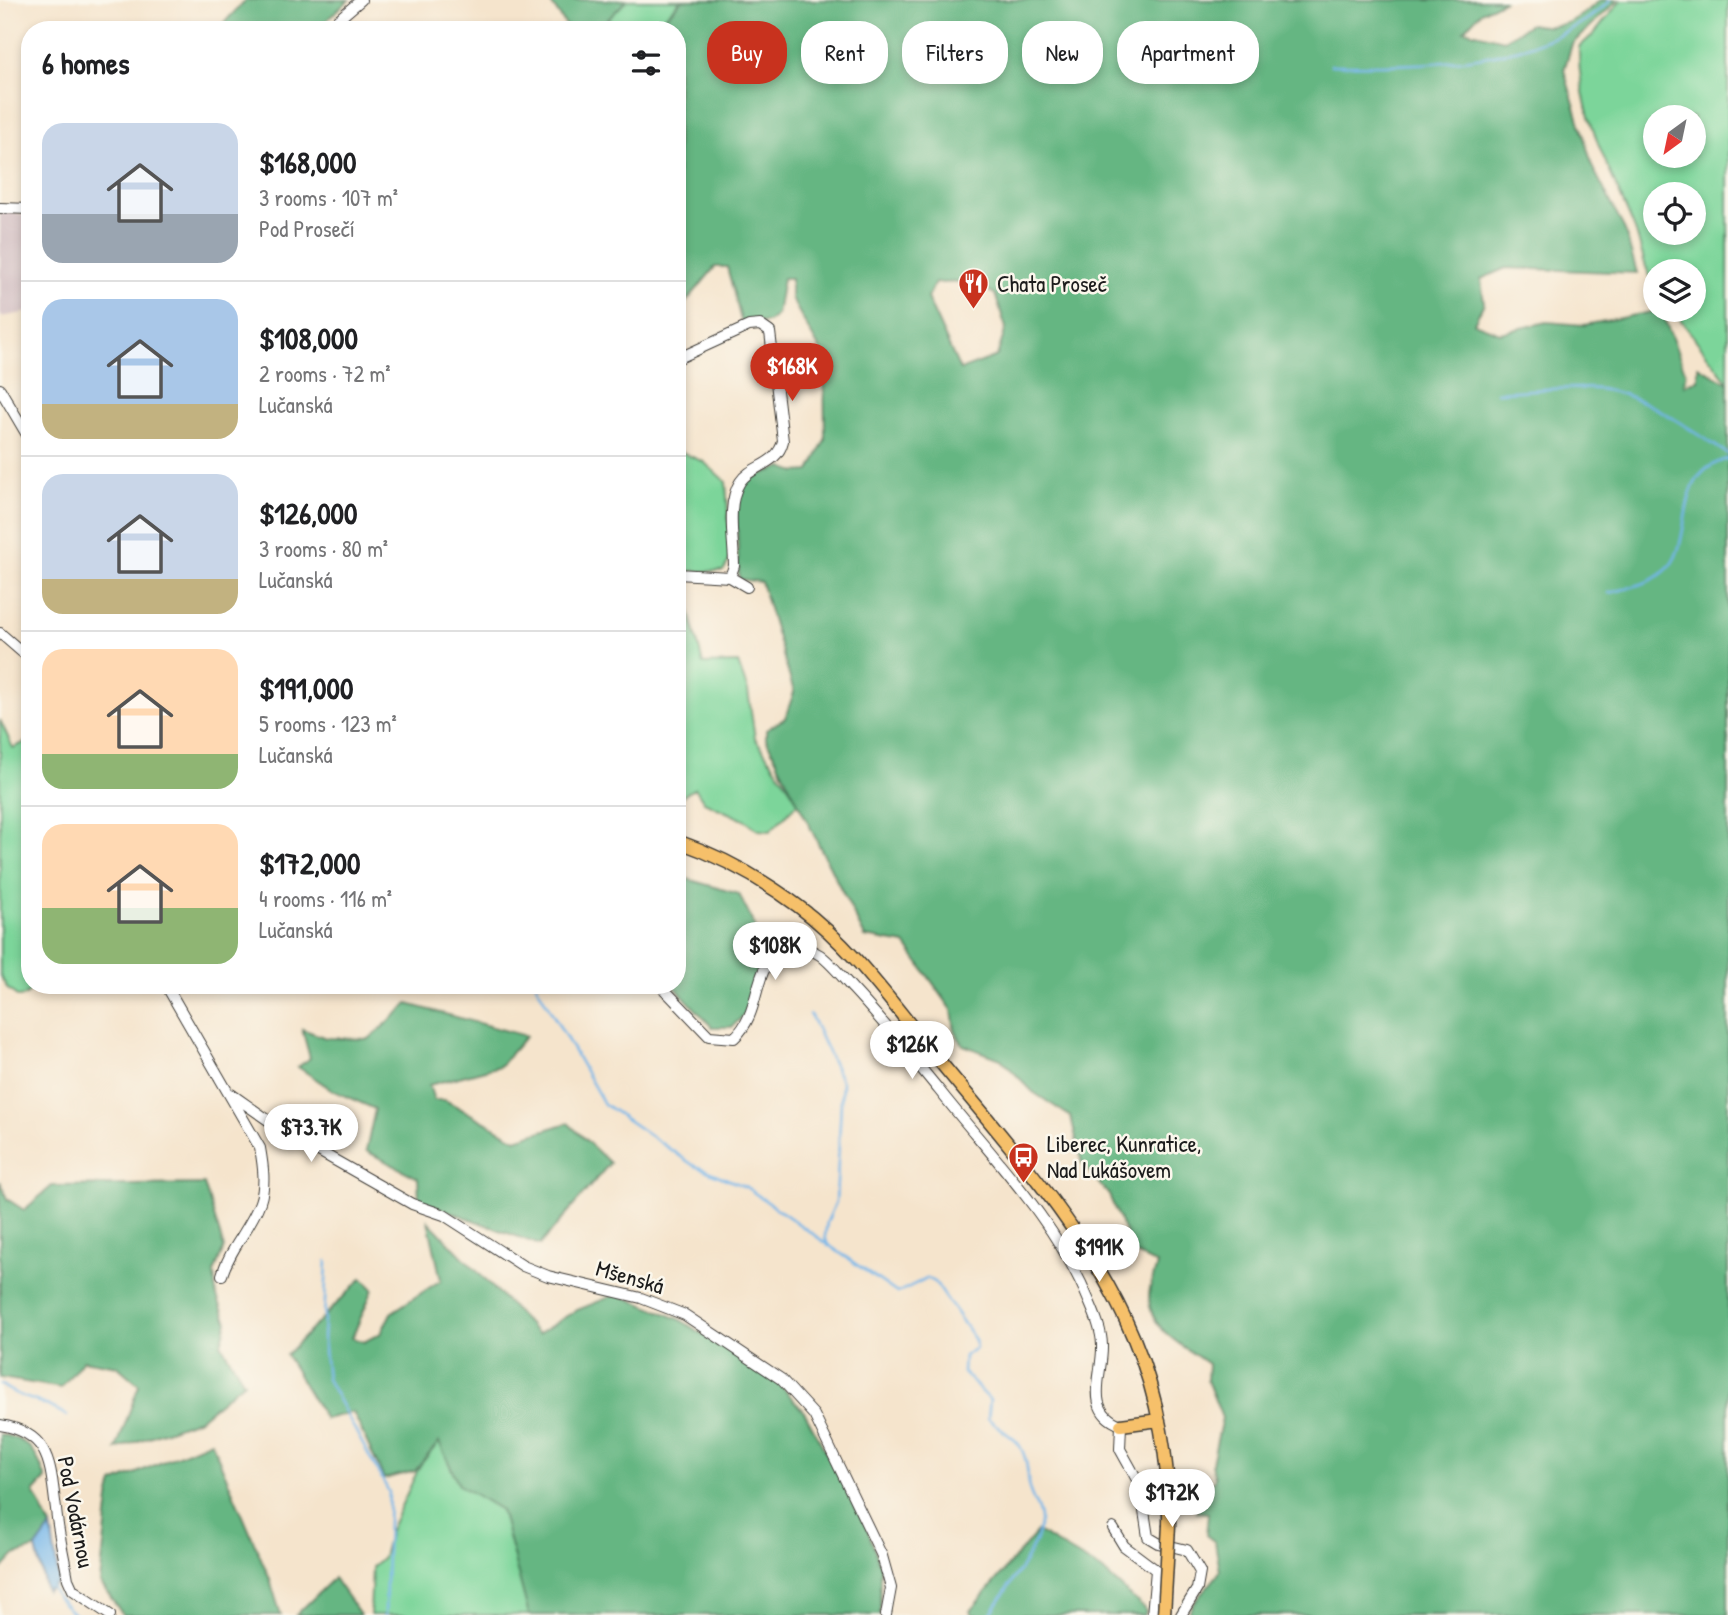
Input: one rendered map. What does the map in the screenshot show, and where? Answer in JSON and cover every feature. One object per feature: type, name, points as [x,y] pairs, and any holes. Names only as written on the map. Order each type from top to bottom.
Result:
[{"type":"main road","points":[[686,845],[726,862],[799,906],[857,959],[1021,1161],[1095,1262],[1135,1340],[1159,1420],[1169,1525],[1164,1615]]},
{"type":"main road","points":[[1121,1425],[1159,1420]]},
{"type":"street","points":[[336,21],[361,0]]},
{"type":"street","points":[[0,208],[21,209]]},
{"type":"street","points":[[686,355],[749,326],[760,325],[769,332],[783,441],[776,457],[745,477],[735,494],[734,566],[730,577]]},
{"type":"street","points":[[0,389],[21,425]]},
{"type":"street","points":[[686,575],[730,577],[747,587]]},
{"type":"street","points":[[0,633],[21,651]]},
{"type":"street","points":[[669,994],[709,1035],[722,1040],[734,1038],[745,1028],[754,1012],[764,967],[777,954],[793,948],[812,951],[829,964],[913,1058],[1020,1189],[1061,1245],[1084,1290],[1099,1328],[1102,1349],[1097,1385],[1098,1403],[1108,1418],[1121,1425],[1120,1448],[1140,1485],[1148,1536],[1158,1543],[1187,1550],[1200,1572],[1197,1589],[1181,1615]]},
{"type":"street","points":[[171,994],[260,1148],[264,1174],[261,1201],[238,1239],[222,1275]]},
{"type":"street","name":"Mšenská","points":[[231,1094],[285,1132],[412,1204],[444,1215],[523,1266],[548,1276],[616,1291],[674,1310],[781,1378],[814,1415],[874,1538],[891,1588],[886,1615]]},
{"type":"street","name":"Pod Vodárnou","points":[[0,1425],[25,1432],[41,1445],[52,1474],[68,1579],[73,1590],[110,1615]]},
{"type":"street","points":[[1114,1528],[1124,1546],[1156,1570],[1152,1615]]},
{"type":"shaded area","points":[[8,211],[21,214],[21,314],[0,317],[0,213]]},
{"type":"green space","points":[[246,0],[349,0],[326,21],[226,21]]},
{"type":"green space","points":[[549,0],[627,0],[606,21],[563,21]]},
{"type":"green space","points":[[627,0],[681,0],[661,21],[606,21]]},
{"type":"green space","points":[[682,0],[1505,0],[1481,12],[1464,30],[1504,40],[1530,24],[1559,25],[1576,19],[1600,0],[1618,0],[1572,44],[1564,70],[1593,168],[1624,228],[1637,273],[1506,268],[1481,279],[1484,303],[1474,323],[1500,333],[1547,322],[1584,325],[1643,314],[1643,322],[1666,322],[1686,374],[1684,385],[1698,380],[1698,366],[1728,383],[1728,1615],[1188,1615],[1194,1603],[1220,1571],[1215,1542],[1206,1535],[1208,1513],[1196,1512],[1215,1478],[1212,1463],[1222,1418],[1207,1380],[1208,1364],[1169,1336],[1154,1318],[1149,1296],[1157,1264],[1134,1253],[1109,1195],[1082,1163],[1071,1117],[1033,1092],[1001,1059],[963,1045],[955,1032],[952,1010],[905,944],[865,937],[766,739],[766,730],[785,718],[794,692],[761,582],[739,579],[736,499],[745,480],[782,467],[796,472],[810,471],[825,440],[824,357],[791,298],[791,278],[783,278],[777,315],[768,322],[742,324],[727,267],[715,267],[686,302],[686,21],[662,21]],"holes":[[[970,282],[995,294],[1006,328],[997,356],[960,370],[927,298],[935,283]]]},
{"type":"green space","points":[[1621,0],[1728,0],[1728,382],[1682,322],[1706,322],[1706,259],[1644,259],[1633,225],[1589,117],[1583,94],[1579,47],[1594,34]]},
{"type":"green space","points":[[686,454],[704,462],[726,482],[731,558],[723,571],[686,571]]},
{"type":"green space","points":[[686,597],[703,664],[738,663],[748,691],[755,738],[799,802],[770,831],[759,830],[744,820],[704,802],[695,788],[686,794]]},
{"type":"green space","points":[[0,720],[13,748],[21,744],[21,994],[27,994],[18,997],[8,989],[0,976]]},
{"type":"green space","points":[[686,879],[739,894],[767,952],[756,972],[746,1013],[732,1027],[712,1027],[681,994],[686,994]]},
{"type":"green space","points":[[408,1004],[526,1036],[500,1066],[429,1085],[434,1100],[445,1100],[516,1139],[568,1123],[610,1163],[540,1245],[419,1200],[418,1178],[366,1151],[375,1109],[334,1091],[298,1067],[310,1058],[302,1029],[326,1038],[369,1039]]},
{"type":"green space","points":[[0,1181],[7,1199],[24,1210],[52,1186],[204,1184],[224,1248],[214,1273],[216,1294],[227,1322],[221,1344],[244,1382],[199,1419],[116,1449],[139,1385],[117,1366],[83,1360],[61,1388],[0,1378]]},
{"type":"green space","points":[[428,1221],[538,1334],[575,1311],[617,1294],[679,1319],[779,1383],[805,1413],[868,1531],[880,1566],[880,1615],[529,1615],[501,1510],[459,1485],[439,1442],[415,1471],[384,1479],[353,1412],[325,1419],[286,1355],[362,1278],[373,1289],[352,1338],[364,1342],[381,1333],[391,1313],[441,1280]]},
{"type":"green space","points":[[0,1434],[25,1443],[39,1461],[46,1479],[34,1492],[51,1527],[36,1548],[15,1555],[0,1571]]},
{"type":"green space","points":[[434,1435],[504,1477],[537,1615],[370,1615],[372,1567],[383,1557],[390,1530]]},
{"type":"green space","points":[[211,1441],[269,1577],[281,1615],[123,1615],[100,1582],[113,1483]]},
{"type":"green space","points":[[1037,1532],[1102,1570],[1146,1610],[1145,1615],[972,1615],[970,1611]]},
{"type":"green space","points":[[334,1578],[360,1615],[296,1615]]},
{"type":"water","points":[[51,1527],[59,1582],[46,1591],[36,1548]]},
{"type":"waterway","points":[[1331,65],[1441,62],[1516,50],[1551,38],[1583,22],[1611,0]]},
{"type":"waterway","points":[[1497,392],[1574,388],[1616,392],[1667,414],[1728,454]]},
{"type":"waterway","points":[[1609,593],[1646,582],[1665,571],[1680,544],[1686,510],[1698,478],[1710,467],[1728,459]]},
{"type":"waterway","points":[[541,994],[604,1104],[693,1165],[746,1187],[897,1293],[927,1278],[935,1282],[975,1340],[976,1348],[964,1356],[963,1372],[990,1400],[988,1418],[1014,1439],[1023,1451],[1029,1488],[1040,1519],[1033,1546],[990,1615]]},
{"type":"waterway","points":[[810,1014],[842,1082],[836,1202],[827,1222],[825,1236],[828,1246]]},
{"type":"waterway","points":[[327,1261],[323,1340],[327,1379],[389,1492],[385,1615]]},
{"type":"waterway","points":[[0,1384],[16,1394],[50,1406],[67,1416]]},
{"type":"waterway","points":[[51,1586],[56,1596],[75,1615]]},
{"type":"place","name":"Chata Proseč","points":[[974,311]]},
{"type":"place","name":"Liberec, Kunratice, Nad Lukášovem","points":[[1024,1184]]}]
